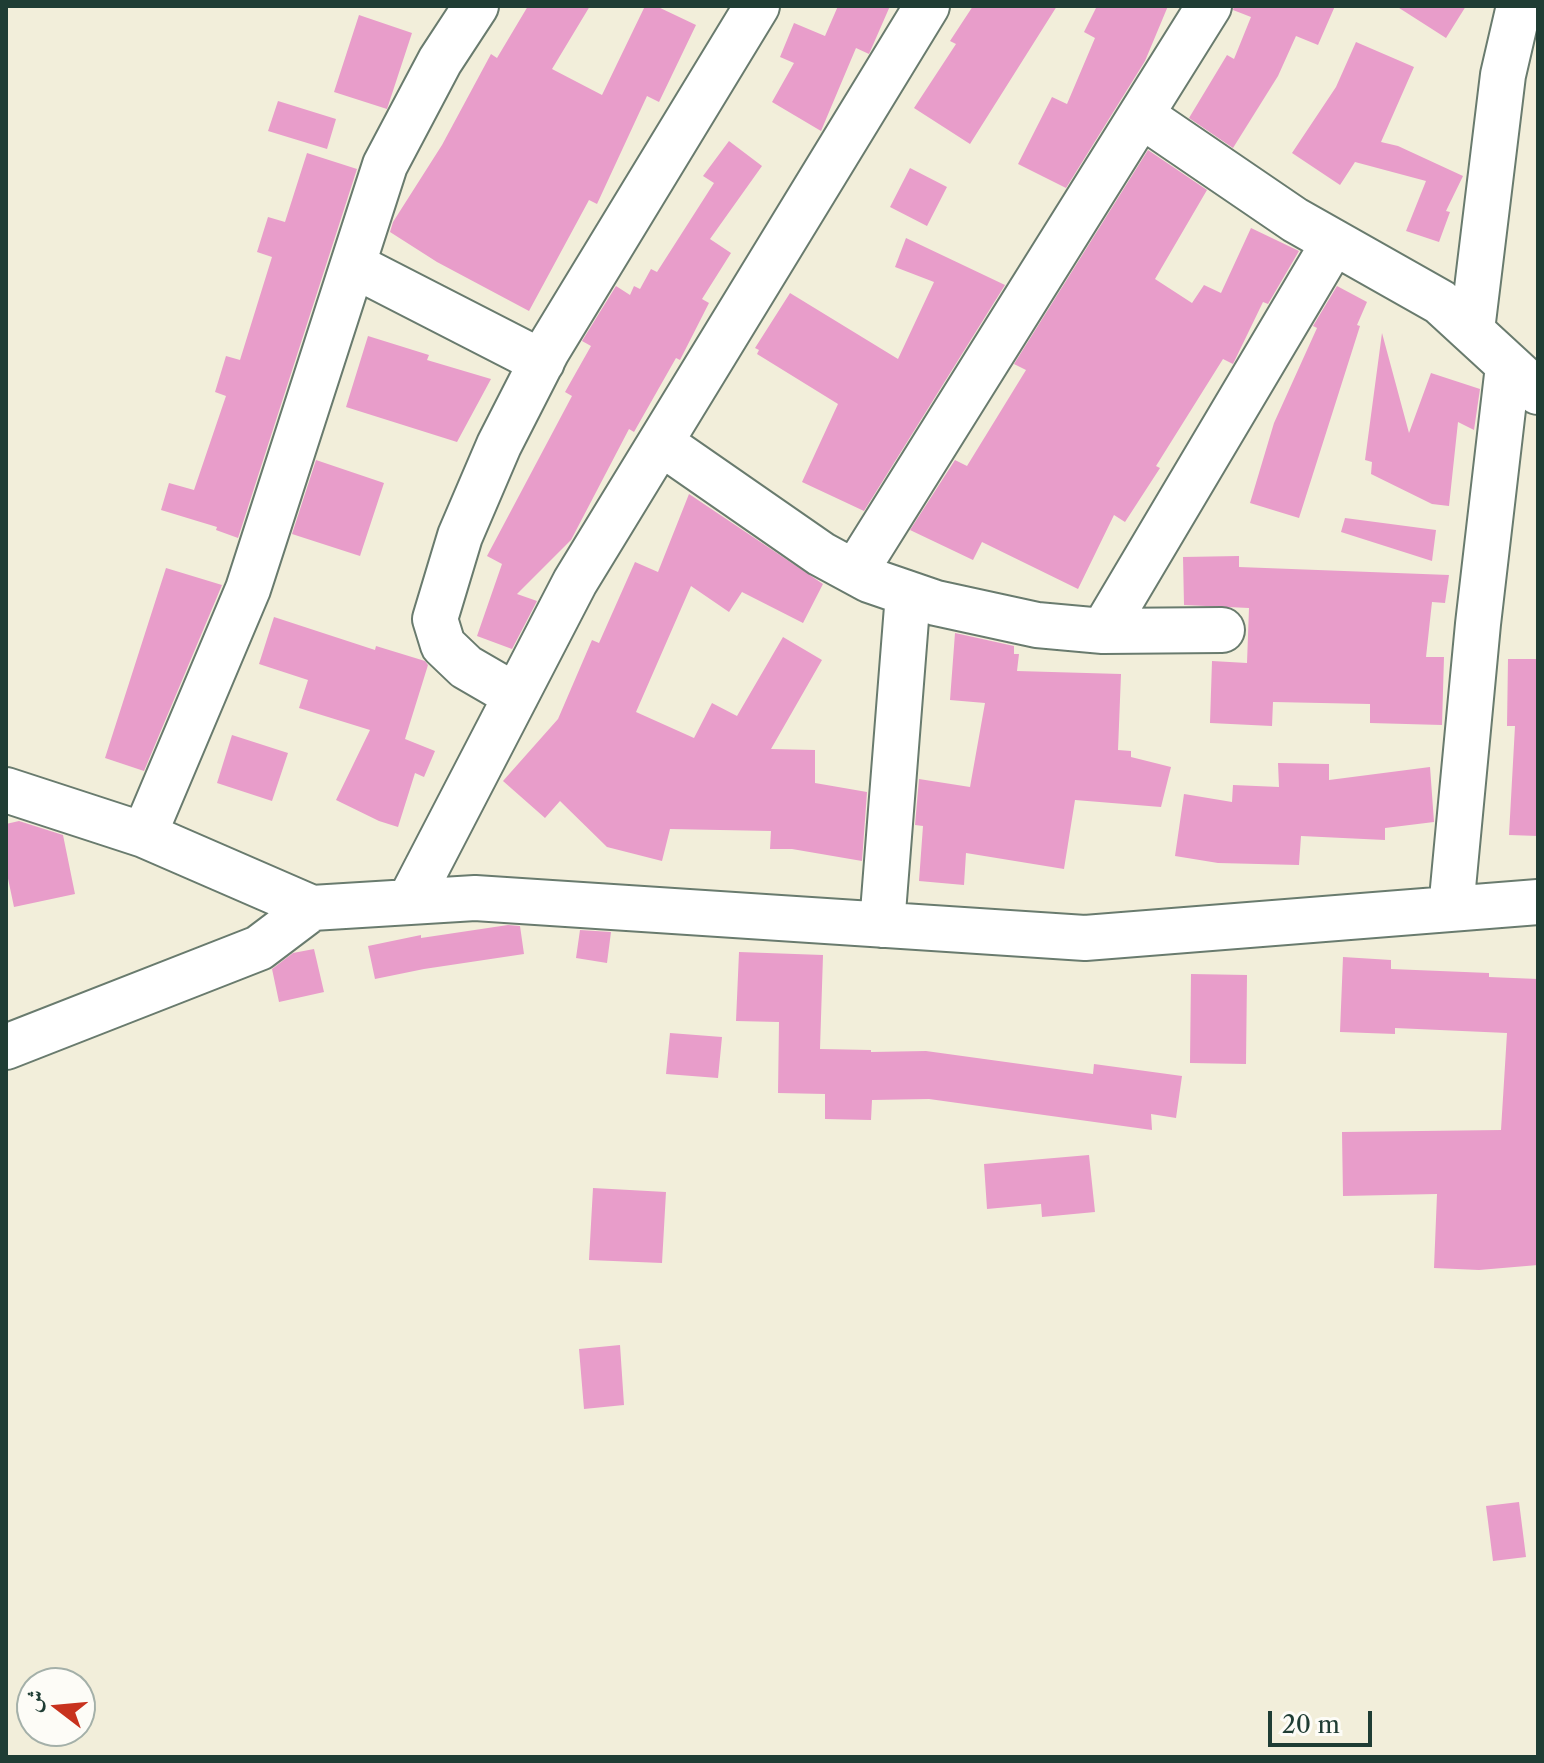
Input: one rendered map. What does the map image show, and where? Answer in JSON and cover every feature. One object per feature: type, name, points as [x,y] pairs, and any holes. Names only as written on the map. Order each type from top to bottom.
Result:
[{"type":"street","points":[[144,835],[248,589],[385,165],[440,61],[476,6]]},
{"type":"street","points":[[516,696],[466,667],[443,645],[435,619],[460,536],[499,445],[542,362],[757,6]]},
{"type":"street","points":[[409,902],[575,582],[927,6]]},
{"type":"street","points":[[855,572],[1209,6]]},
{"type":"street","points":[[1472,330],[1503,75],[1519,6]]},
{"type":"street","points":[[1141,115],[1295,220],[1440,302],[1523,379],[1478,624],[1451,909]]},
{"type":"street","points":[[1103,631],[1334,242]]},
{"type":"street","points":[[353,265],[542,362]]},
{"type":"street","points":[[661,443],[821,554],[869,580],[908,594],[1037,625],[1103,631],[1222,630]]},
{"type":"street","points":[[882,925],[908,594]]},
{"type":"street","points":[[6,790],[144,835],[312,908],[475,898],[1085,938],[1538,902]]},
{"type":"street","points":[[6,1047],[259,948],[312,908]]},
{"type":"building","points":[[528,6],[590,6],[552,69],[602,95],[645,6],[656,6],[696,25],[659,102],[647,96],[597,204],[589,200],[529,311],[437,262],[390,232],[491,54],[497,58]]},
{"type":"building","points":[[838,6],[890,6],[869,54],[856,48],[821,131],[772,102],[794,63],[780,57],[794,23],[825,36]]},
{"type":"building","points":[[973,6],[1057,6],[970,144],[914,108],[956,44],[950,41]]},
{"type":"building","points":[[1097,6],[1168,6],[1145,61],[1066,188],[1018,164],[1052,97],[1067,104],[1095,38],[1084,32]]},
{"type":"building","points":[[1234,6],[1335,6],[1318,45],[1296,36],[1278,76],[1233,148],[1189,118],[1227,55],[1234,59],[1251,17],[1233,10]]},
{"type":"building","points":[[1396,6],[1466,6],[1446,38]]},
{"type":"building","points":[[359,15],[412,33],[387,109],[334,92]]},
{"type":"building","points":[[1356,42],[1414,67],[1381,142],[1398,146],[1463,176],[1446,211],[1450,212],[1439,242],[1406,231],[1426,181],[1355,162],[1340,185],[1292,153],[1336,87]]},
{"type":"building","points":[[278,101],[336,119],[327,149],[268,131]]},
{"type":"building","points":[[729,141],[762,166],[710,239],[731,253],[702,299],[709,303],[680,360],[676,358],[634,432],[629,429],[571,540],[517,594],[537,601],[512,649],[477,636],[502,564],[487,556],[572,396],[565,392],[591,346],[582,341],[616,286],[630,295],[634,286],[640,289],[651,269],[657,272],[714,183],[703,176]]},
{"type":"building","points":[[1148,150],[1207,190],[1155,279],[1192,303],[1204,285],[1221,293],[1251,228],[1299,251],[1268,304],[1263,302],[1233,364],[1223,359],[1125,522],[1114,515],[1078,589],[982,542],[973,560],[910,530],[955,460],[967,466],[1026,370],[1014,364]]},
{"type":"building","points":[[307,153],[357,169],[238,538],[216,530],[217,527],[161,510],[169,483],[194,490],[226,396],[215,392],[226,356],[240,360],[272,257],[257,252],[268,217],[285,222]]},
{"type":"building","points":[[910,168],[947,187],[927,226],[890,207]]},
{"type":"building","points":[[906,238],[1005,285],[864,511],[802,482],[838,404],[757,354],[759,350],[755,348],[790,293],[898,359],[934,282],[895,267]]},
{"type":"building","points":[[1337,286],[1367,302],[1357,325],[1360,326],[1299,518],[1250,503],[1274,423],[1317,328],[1313,326]]},
{"type":"building","points":[[1382,333],[1409,433],[1431,373],[1480,389],[1474,430],[1458,422],[1449,506],[1432,504],[1371,474],[1372,462],[1365,460]]},
{"type":"building","points":[[368,336],[429,355],[427,360],[491,379],[457,442],[346,407]]},
{"type":"building","points":[[316,460],[384,483],[360,556],[292,534]]},
{"type":"building","points":[[689,494],[823,584],[803,623],[742,592],[729,612],[691,586],[636,712],[694,738],[712,703],[737,716],[783,637],[822,660],[771,749],[815,750],[815,783],[867,792],[862,861],[792,849],[770,849],[771,831],[670,829],[662,861],[607,847],[560,801],[545,818],[503,781],[558,719],[592,640],[599,643],[635,562],[658,572]]},
{"type":"building","points":[[1345,518],[1436,530],[1432,561],[1341,532]]},
{"type":"building","points":[[1239,556],[1239,567],[1449,575],[1445,603],[1432,602],[1426,657],[1444,657],[1442,725],[1370,723],[1370,704],[1273,702],[1272,726],[1210,723],[1212,661],[1247,663],[1249,608],[1184,605],[1183,557]]},
{"type":"building","points":[[166,568],[222,585],[144,771],[105,758]]},
{"type":"building","points":[[274,617],[375,650],[376,646],[425,661],[428,665],[405,739],[435,751],[424,777],[415,773],[398,827],[336,800],[370,730],[299,708],[308,680],[259,664]]},
{"type":"building","points":[[955,633],[1014,646],[1014,654],[1019,654],[1017,671],[1121,674],[1118,750],[1131,751],[1131,757],[1171,767],[1161,807],[1075,800],[1064,869],[966,853],[964,885],[919,881],[923,826],[915,825],[919,779],[970,787],[985,703],[950,700]]},
{"type":"building","points":[[1508,659],[1538,659],[1538,836],[1509,835],[1515,726],[1507,726]]},
{"type":"building","points":[[232,735],[288,753],[272,801],[217,783]]},
{"type":"building","points":[[1278,763],[1329,764],[1329,780],[1430,767],[1434,822],[1385,828],[1385,840],[1301,836],[1299,865],[1218,863],[1175,856],[1184,794],[1232,802],[1233,785],[1279,787]]},
{"type":"building","points":[[19,821],[63,835],[75,894],[14,907],[6,869],[6,824]]},
{"type":"building","points":[[508,925],[520,926],[524,954],[375,979],[368,946],[421,935],[421,938]]},
{"type":"building","points":[[580,930],[611,932],[607,963],[576,958]]},
{"type":"building","points":[[314,949],[324,992],[279,1002],[272,969],[293,953]]},
{"type":"building","points":[[739,952],[823,955],[820,1049],[926,1051],[1093,1074],[1094,1064],[1182,1076],[1176,1118],[1151,1114],[1152,1130],[929,1099],[872,1100],[871,1120],[825,1119],[825,1094],[778,1093],[779,1022],[736,1021]]},
{"type":"building","points":[[1343,957],[1391,960],[1391,969],[1489,973],[1489,977],[1538,979],[1538,1265],[1479,1270],[1434,1268],[1437,1194],[1343,1196],[1342,1132],[1501,1130],[1507,1033],[1395,1028],[1395,1034],[1340,1032]]},
{"type":"building","points":[[1191,974],[1247,975],[1246,1064],[1190,1063]]},
{"type":"building","points":[[670,1033],[722,1037],[718,1078],[666,1074]]},
{"type":"building","points":[[1089,1155],[1095,1212],[1042,1217],[1041,1204],[987,1209],[984,1164]]},
{"type":"building","points":[[593,1188],[666,1192],[662,1263],[589,1260]]},
{"type":"building","points":[[620,1345],[624,1405],[584,1409],[579,1349]]},
{"type":"building","points":[[1519,1502],[1526,1557],[1493,1561],[1486,1506]]}]
